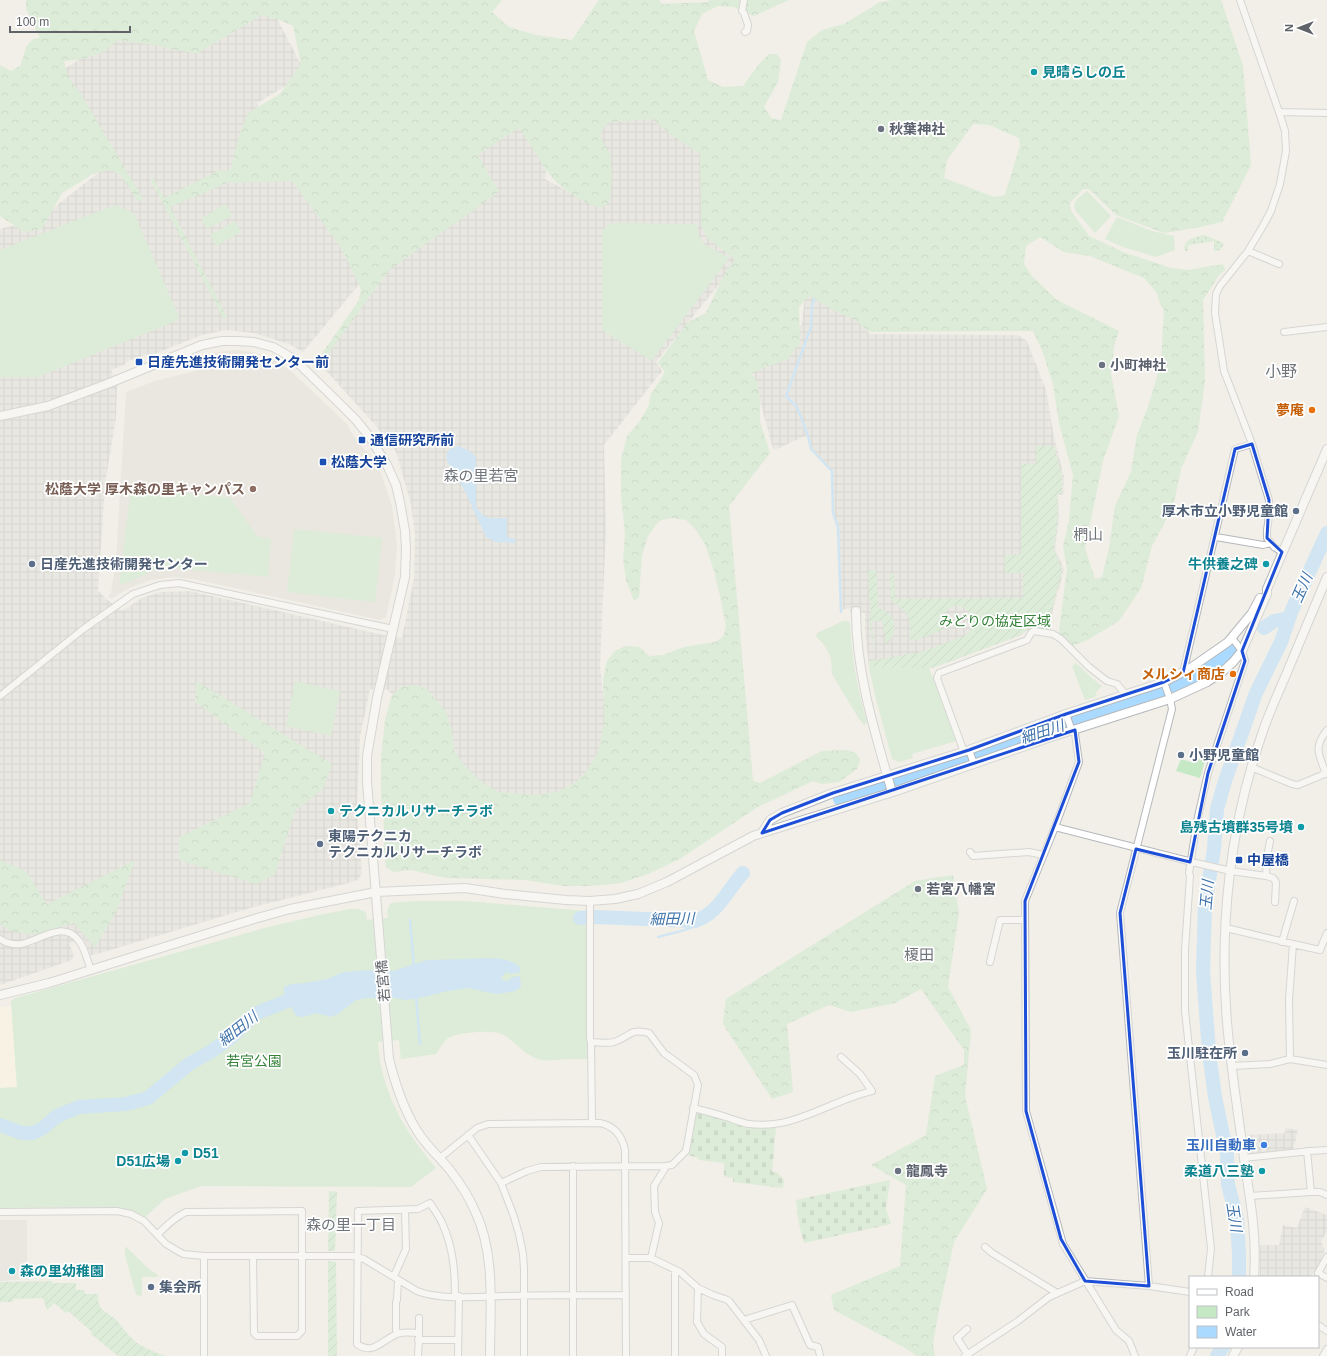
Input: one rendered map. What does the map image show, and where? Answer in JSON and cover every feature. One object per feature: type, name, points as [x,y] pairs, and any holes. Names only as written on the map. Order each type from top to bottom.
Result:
[{"type":"street","points":[[744,0],[742,12],[744,13],[748,28],[745,32]]},
{"type":"street","points":[[1240,0],[1285,131],[1286,151],[1281,179],[1271,211],[1248,251],[1220,286],[1216,294],[1215,308],[1224,371],[1252,444],[1269,500],[1267,530],[1268,538],[1270,543],[1282,552]]},
{"type":"street","points":[[1279,112],[1327,114]]},
{"type":"street","points":[[1248,251],[1279,264]]},
{"type":"street","points":[[1284,332],[1327,327]]},
{"type":"street","name":"若宮橋","points":[[0,416],[48,406],[107,384],[202,345],[222,341],[254,342],[273,347],[294,359],[356,420],[369,436],[387,465],[396,485],[405,531],[405,577],[376,698],[367,756],[367,782],[389,1059],[403,1104],[422,1138],[451,1170],[465,1191],[480,1223],[488,1255],[490,1356]]},
{"type":"street","points":[[1183,673],[1216,537],[1218,520],[1235,449],[1252,444]]},
{"type":"street","points":[[762,833],[770,820],[782,813],[833,793],[890,784],[973,763],[1169,696],[1207,682],[1221,673],[1233,662],[1241,649],[1267,594],[1267,589],[1282,552],[1327,449]]},
{"type":"street","points":[[1216,537],[1263,545],[1270,543]]},
{"type":"street","points":[[1254,1276],[1255,1241],[1232,1066],[1225,997],[1228,870],[1251,767],[1262,734],[1327,577]]},
{"type":"street","points":[[0,696],[82,630],[115,606],[133,594],[160,585],[179,583],[393,629]]},
{"type":"street","points":[[0,995],[43,985],[290,909],[376,892],[465,888],[505,894],[590,901],[615,899],[645,891],[667,882],[753,836],[890,784],[968,752],[1126,695],[1164,684],[1234,640],[1252,613],[1262,593],[1267,589]]},
{"type":"street","points":[[856,611],[859,657],[874,729],[890,784]]},
{"type":"street","points":[[973,763],[937,678],[939,673],[1027,640],[1034,631],[1053,634],[1061,639],[1089,668],[1107,681],[1117,684],[1126,695]]},
{"type":"street","points":[[1208,1276],[1210,1241],[1185,1011],[1185,950],[1197,821],[1208,773],[1245,661],[1241,649],[1234,640]]},
{"type":"street","points":[[1149,1286],[1120,913],[1172,709],[1164,684]]},
{"type":"street","points":[[1066,716],[1071,729],[1075,734],[1080,762],[1025,902],[1026,1111],[1063,1244],[1116,1330],[1129,1341],[1135,1356]]},
{"type":"street","points":[[1251,767],[1292,784],[1298,785],[1326,774],[1319,753],[1318,743],[1327,730]]},
{"type":"street","points":[[1055,827],[1136,849],[1228,870],[1273,878],[1276,882],[1275,902]]},
{"type":"street","points":[[1266,876],[1270,841]]},
{"type":"street","points":[[970,852],[973,856],[1029,852],[1043,855]]},
{"type":"street","points":[[590,901],[590,1039],[592,1123]]},
{"type":"street","points":[[1282,942],[1295,906]]},
{"type":"street","points":[[990,962],[1000,920],[1025,920]]},
{"type":"street","points":[[1226,928],[1327,952]]},
{"type":"street","points":[[0,939],[13,944],[22,944],[58,931],[66,932],[73,935],[79,941],[91,970]]},
{"type":"street","points":[[1320,950],[1327,933]]},
{"type":"street","points":[[1290,1058],[1289,1000],[1293,944]]},
{"type":"street","points":[[501,1183],[527,1171],[541,1167],[672,1165],[686,1151],[698,1085],[694,1075],[664,1053],[649,1033],[634,1031],[613,1042],[591,1042]]},
{"type":"street","points":[[693,1108],[746,1123],[775,1124],[789,1122],[805,1117],[842,1101],[872,1091],[860,1074],[841,1057]]},
{"type":"street","points":[[1232,1066],[1270,1064],[1290,1058],[1327,1065]]},
{"type":"street","points":[[440,1158],[477,1128],[488,1124],[606,1124],[619,1134],[625,1150],[626,1356]]},
{"type":"street","points":[[468,1135],[501,1183],[519,1234],[523,1254],[524,1356]]},
{"type":"street","points":[[1244,1158],[1327,1150]]},
{"type":"street","points":[[1308,1151],[1311,1192]]},
{"type":"street","points":[[573,1356],[574,1166]]},
{"type":"street","points":[[651,1258],[659,1223],[655,1212],[654,1186],[665,1166]]},
{"type":"street","points":[[1250,1196],[1311,1192],[1320,1192],[1327,1195]]},
{"type":"street","points":[[458,1340],[398,1333],[373,1349],[362,1348],[357,1344],[358,1211],[418,1209],[430,1203],[442,1223],[451,1246],[457,1296],[458,1340],[458,1356]]},
{"type":"street","points":[[398,1333],[396,1330],[396,1278],[406,1249],[405,1210]]},
{"type":"street","points":[[0,1212],[118,1211],[131,1214],[144,1221],[166,1244],[183,1254],[204,1256],[353,1256],[364,1259],[426,1295],[626,1295]]},
{"type":"street","points":[[157,1235],[180,1215],[186,1212],[302,1211],[302,1331],[297,1336],[278,1337],[257,1336],[254,1334],[253,1256]]},
{"type":"street","points":[[985,1247],[992,1253],[1057,1293]]},
{"type":"street","points":[[204,1256],[204,1356]]},
{"type":"street","points":[[1327,1257],[1318,1273],[1327,1278]]},
{"type":"street","points":[[626,1258],[651,1258],[680,1272],[698,1288],[729,1301],[759,1340],[766,1356]]},
{"type":"street","points":[[675,1270],[675,1356]]},
{"type":"street","points":[[967,1329],[955,1339],[967,1355],[1018,1321],[1049,1297],[1085,1281],[1149,1286],[1189,1292]]},
{"type":"street","points":[[698,1288],[697,1322],[704,1334],[722,1347],[722,1356]]},
{"type":"street","points":[[744,1320],[792,1305],[810,1345],[818,1348],[820,1356]]},
{"type":"street","points":[[418,1356],[419,1318]]},
{"type":"street","points":[[373,1349],[377,1356]]},
{"type":"street","points":[[1323,1356],[1327,1349]]},
{"type":"highlighted area","points":[[1252,444],[1269,500],[1267,538],[1282,552],[1242,651],[1245,661],[1208,773],[1190,862],[1136,849],[1120,913],[1149,1286],[1085,1281],[1061,1239],[1026,1111],[1025,901],[1079,762],[1075,730],[762,833],[770,820],[782,813],[833,793],[969,750],[1066,714],[1164,682],[1183,673],[1235,449]]},
{"type":"shaded area","points":[[269,3],[306,74],[257,103],[361,282],[303,352],[289,344],[254,333],[226,330],[202,335],[154,354],[145,355],[128,361],[124,365],[111,370],[117,385],[116,418],[105,484],[98,591],[109,601],[122,611],[142,598],[161,592],[190,591],[402,638],[414,578],[415,535],[411,504],[396,452],[376,426],[319,363],[384,265],[473,156],[520,123],[547,165],[545,179],[593,205],[547,108],[638,89],[861,317],[869,334],[1018,335],[1027,341],[1046,390],[1054,437],[1064,477],[1063,495],[1058,495],[1059,519],[1055,549],[1064,569],[1047,632],[1031,628],[1019,636],[932,668],[869,667],[865,630],[865,613],[850,612],[850,608],[842,610],[839,526],[833,514],[833,471],[811,448],[808,436],[777,449],[773,449],[751,368],[781,350],[802,324],[805,294],[734,266],[656,362],[662,371],[604,445],[606,530],[600,666],[608,744],[591,783],[536,807],[481,801],[388,690],[370,689],[360,737],[357,807],[362,874],[358,880],[250,908],[94,955],[90,955],[84,939],[69,943],[74,955],[72,960],[0,985],[0,229],[39,219],[111,163],[62,70],[154,14]]},
{"type":"shaded area","name":"松蔭大学 厚木森の里キャンパス","points":[[236,350],[253,352],[276,360],[293,373],[348,425],[351,432],[361,446],[369,453],[380,471],[392,506],[397,544],[395,575],[386,617],[380,620],[193,579],[173,577],[151,580],[129,588],[111,599],[108,596],[111,593],[116,560],[126,392],[155,381],[195,371],[201,366],[205,356],[218,352]]},
{"type":"shaded area","points":[[11,1006],[17,1087],[0,1088],[0,1007]]},
{"type":"shaded area","points":[[1285,1128],[1298,1130],[1292,1151],[1250,1155],[1247,1135],[1285,1133]]},
{"type":"shaded area","points":[[1305,1207],[1327,1215],[1327,1231],[1321,1241],[1324,1250],[1323,1256],[1318,1268],[1311,1276],[1260,1276],[1260,1245],[1279,1245],[1283,1225],[1297,1228]]},
{"type":"shaded area","points":[[0,1220],[27,1220],[27,1279],[0,1281]]},
{"type":"green space","points":[[26,0],[502,0],[492,12],[509,27],[536,35],[572,40],[599,0],[659,0],[662,4],[707,2],[710,0],[789,0],[754,16],[734,7],[718,6],[702,14],[694,31],[708,80],[723,87],[743,86],[759,64],[769,54],[777,54],[781,60],[778,82],[764,107],[771,118],[781,120],[807,42],[822,30],[844,24],[880,2],[892,0],[1221,0],[1243,66],[1251,165],[1222,222],[1164,233],[1116,215],[1089,189],[1083,189],[1070,203],[1071,211],[1089,236],[1123,252],[1171,268],[1188,270],[1223,264],[1225,270],[1219,275],[1203,300],[1205,381],[1198,431],[1181,469],[1173,507],[1152,546],[1141,588],[1119,621],[1089,639],[1073,646],[1058,640],[1067,568],[1063,546],[1069,521],[1073,475],[1059,423],[1053,384],[1042,350],[1033,331],[870,332],[855,320],[835,311],[809,296],[799,307],[800,343],[787,360],[768,366],[751,374],[757,381],[760,399],[760,421],[770,453],[729,506],[753,781],[760,783],[822,751],[847,750],[856,753],[860,760],[857,769],[839,782],[822,784],[813,781],[758,807],[678,860],[648,874],[621,883],[591,886],[564,886],[525,880],[446,878],[411,870],[393,872],[386,867],[384,851],[381,758],[385,720],[392,695],[401,687],[413,685],[426,688],[446,712],[452,732],[454,751],[464,765],[481,782],[499,792],[538,795],[559,791],[576,782],[589,768],[599,750],[604,722],[603,680],[607,661],[615,651],[625,646],[639,647],[649,656],[663,655],[684,647],[715,642],[723,637],[726,627],[714,571],[705,544],[696,530],[686,520],[670,518],[659,521],[648,536],[642,556],[639,597],[634,601],[626,580],[623,559],[625,535],[621,494],[621,460],[627,436],[640,421],[649,405],[650,396],[665,372],[658,363],[688,322],[706,313],[725,273],[735,259],[707,238],[701,225],[700,154],[671,135],[652,119],[609,122],[603,129],[601,136],[610,157],[612,171],[611,192],[609,203],[600,208],[583,201],[561,186],[549,174],[519,128],[478,155],[499,192],[389,270],[325,358],[321,355],[359,300],[361,289],[342,249],[292,181],[229,182],[170,207],[227,317],[223,318],[150,179],[153,178],[164,198],[220,170],[230,171],[239,135],[248,113],[280,94],[301,64],[293,26],[280,20],[262,15],[196,54],[159,46],[118,40],[103,52],[84,59],[64,61],[68,77],[81,94],[143,199],[138,202],[121,175],[110,170],[93,174],[62,193],[42,229],[24,232],[0,216],[0,65],[11,71],[21,65],[26,47],[33,39],[40,38],[26,9]],"holes":[[[973,124],[989,125],[1019,138],[1020,145],[1005,195],[994,197],[944,178],[947,160]],[[1040,237],[1064,252],[1090,256],[1144,278],[1157,293],[1160,304],[1164,310],[1161,363],[1148,407],[1137,435],[1131,472],[1115,506],[1109,548],[1102,577],[1095,579],[1085,548],[1103,461],[1119,416],[1111,374],[1114,346],[1119,331],[1057,300],[1032,276],[1024,264],[1026,246]]]},
{"type":"green space","points":[[1087,191],[1111,216],[1095,233],[1074,207],[1077,199]]},
{"type":"green space","points":[[226,204],[232,216],[207,229],[201,218]]},
{"type":"green space","points":[[115,205],[134,213],[179,317],[176,321],[38,377],[0,377],[0,250]]},
{"type":"green space","points":[[1117,217],[1152,231],[1174,236],[1175,250],[1156,257],[1123,247],[1105,239]]},
{"type":"green space","points":[[235,221],[241,232],[217,246],[210,235]]},
{"type":"green space","points":[[612,223],[697,224],[698,234],[704,244],[729,258],[652,360],[602,330],[602,230]]},
{"type":"green space","points":[[1204,235],[1224,244],[1220,250],[1214,251],[1214,241],[1188,245],[1188,251],[1184,249],[1189,240],[1194,237]]},
{"type":"green space","name":"みどりの協定区域","points":[[1036,446],[1054,446],[1062,476],[1062,494],[1057,494],[1058,518],[1054,549],[1062,569],[1047,630],[1031,626],[1019,636],[932,668],[869,667],[869,661],[921,652],[965,636],[971,629],[972,622],[968,610],[957,606],[951,607],[946,612],[943,621],[943,630],[913,641],[910,639],[909,619],[903,610],[891,599],[890,575],[892,574],[894,574],[895,599],[1023,598],[1023,573],[1005,573],[1004,555],[1021,554],[1021,464],[1036,463]]},
{"type":"green space","points":[[131,487],[230,498],[258,537],[271,539],[268,577],[162,567],[119,586]]},
{"type":"green space","points":[[294,529],[382,538],[375,602],[287,592]]},
{"type":"green space","points":[[868,570],[876,570],[879,608],[890,615],[894,622],[895,627],[892,638],[886,644],[882,620],[871,622],[873,645],[869,622],[871,607],[869,598]]},
{"type":"green space","points":[[843,621],[850,623],[852,648],[860,697],[867,722],[864,725],[832,674],[831,658],[825,646],[816,636],[817,633]]},
{"type":"green space","points":[[1076,663],[1102,686],[1095,693],[1097,696],[1085,700],[1072,666]]},
{"type":"green space","points":[[869,667],[929,668],[956,741],[912,754],[913,758],[899,762],[892,759]]},
{"type":"green space","points":[[196,681],[332,764],[323,789],[295,811],[275,874],[256,884],[179,860],[179,837],[250,803],[265,753],[195,702]]},
{"type":"green space","points":[[295,681],[340,691],[331,736],[286,726]]},
{"type":"green space","points":[[1197,751],[1207,754],[1200,778],[1176,771],[1181,759],[1194,763]]},
{"type":"green space","points":[[0,860],[26,871],[47,904],[135,860],[116,912],[95,947],[74,923],[32,935],[11,931],[0,924]]},
{"type":"green space","points":[[953,875],[959,912],[948,987],[971,1030],[965,1096],[987,1189],[954,1242],[933,1343],[935,1356],[917,1356],[907,1349],[834,1310],[831,1295],[900,1266],[906,1185],[871,1165],[926,1135],[935,1076],[964,1065],[964,1050],[921,989],[895,1003],[851,1012],[829,1005],[787,1024],[793,1092],[772,1099],[723,1024],[726,999],[915,881]]},
{"type":"green space","name":"若宮公園","points":[[415,901],[466,901],[587,911],[588,1059],[545,1060],[536,1058],[526,1053],[509,1038],[500,1033],[493,1032],[477,1032],[455,1035],[450,1037],[442,1044],[436,1054],[401,1059],[399,1040],[378,1042],[380,1063],[395,1108],[417,1144],[436,1168],[411,1187],[201,1186],[165,1199],[144,1218],[120,1207],[0,1208],[0,1088],[17,1087],[11,1001],[15,998],[261,929],[319,915],[350,909],[358,909],[366,912],[367,920],[388,918],[387,910],[391,903]]},
{"type":"green space","points":[[697,1111],[748,1126],[776,1127],[772,1172],[777,1172],[784,1180],[783,1188],[733,1182],[733,1178],[724,1176],[724,1163],[699,1160],[698,1158],[688,1155]]},
{"type":"green space","points":[[890,1180],[886,1209],[891,1224],[804,1243],[799,1224],[796,1200]]},
{"type":"green space","points":[[329,1191],[337,1192],[335,1251],[328,1251]]},
{"type":"green space","points":[[125,1247],[149,1269],[158,1275],[158,1277],[142,1277],[142,1296],[136,1295],[125,1255]]},
{"type":"green space","points":[[328,1261],[336,1262],[337,1356],[328,1356]]},
{"type":"green space","points":[[52,1281],[53,1283],[76,1283],[76,1290],[84,1290],[85,1294],[98,1294],[99,1305],[101,1308],[116,1320],[134,1341],[165,1356],[118,1356],[91,1334],[92,1332],[68,1311],[66,1313],[54,1303],[47,1310],[43,1298],[13,1299],[13,1302],[0,1302],[0,1282]]},
{"type":"water","points":[[459,446],[469,451],[476,458],[476,506],[482,514],[489,518],[507,518],[507,537],[515,539],[516,543],[495,542],[486,537],[464,489],[447,461],[447,453],[450,449]]},
{"type":"water","points":[[494,958],[514,963],[520,967],[520,972],[511,974],[506,972],[501,978],[502,980],[508,981],[512,977],[520,976],[521,986],[517,990],[496,994],[467,988],[406,1000],[395,998],[368,998],[356,1000],[338,1014],[331,1017],[316,1013],[303,1017],[296,1016],[284,993],[284,987],[292,984],[327,979],[344,972],[371,970],[393,971],[427,960]]},
{"type":"waterway","points":[[814,299],[811,327],[786,396],[797,407],[808,436],[811,449],[832,471],[833,513],[838,527],[841,612]]},
{"type":"waterway","name":"玉川","points":[[1239,1276],[1237,1220],[1228,1184],[1227,1154],[1215,1097],[1209,1053],[1203,971],[1205,905],[1214,849],[1217,809],[1225,781],[1256,693],[1281,642],[1292,610],[1327,533]]},
{"type":"waterway","name":"細田川","points":[[1264,628],[1274,621],[1289,618]]},
{"type":"waterway","name":"細田川","points":[[840,799],[897,782],[1162,693],[1184,683],[1206,670],[1235,648]]},
{"type":"waterway","name":"細田川","points":[[580,918],[596,917],[695,921],[710,913],[743,873]]},
{"type":"waterway","points":[[658,937],[691,928],[706,917]]},
{"type":"waterway","points":[[410,920],[414,967]]},
{"type":"waterway","points":[[416,996],[420,1044]]},
{"type":"waterway","name":"細田川","points":[[0,1125],[22,1133],[33,1133],[43,1128],[57,1116],[79,1107],[126,1104],[148,1098],[189,1064],[212,1051],[233,1036],[255,1014],[292,999],[307,997]]},
{"type":"waterway","name":"玉川","points":[[1217,1356],[1222,1348]]},
{"type":"place","name":"見晴らしの丘","points":[[1034,72]]},
{"type":"place","name":"秋葉神社","points":[[881,129]]},
{"type":"place","name":"日産先進技術開発センター前","points":[[139,362]]},
{"type":"place","name":"小町神社","points":[[1102,365]]},
{"type":"place","name":"夢庵","points":[[1312,410]]},
{"type":"place","name":"通信研究所前","points":[[362,440]]},
{"type":"place","name":"松蔭大学","points":[[323,462]]},
{"type":"place","name":"松蔭大学 厚木森の里キャンパス","points":[[253,489]]},
{"type":"place","name":"厚木市立小野児童館","points":[[1296,511]]},
{"type":"place","name":"日産先進技術開発センター","points":[[32,564]]},
{"type":"place","name":"牛供養之碑","points":[[1266,564]]},
{"type":"place","name":"メルシィ商店","points":[[1233,674]]},
{"type":"place","name":"小野児童館","points":[[1181,755]]},
{"type":"place","name":"テクニカルリサーチラボ","points":[[331,811]]},
{"type":"place","name":"島残古墳群35号墳","points":[[1301,827]]},
{"type":"place","name":"東陽テクニカ テクニカルリサーチラボ","points":[[320,844]]},
{"type":"place","name":"中屋橋","points":[[1239,860]]},
{"type":"place","name":"若宮八幡宮","points":[[918,889]]},
{"type":"place","name":"玉川駐在所","points":[[1245,1053]]},
{"type":"place","name":"玉川自動車","points":[[1264,1145]]},
{"type":"place","name":"D51","points":[[185,1153]]},
{"type":"place","name":"D51広場","points":[[178,1161]]},
{"type":"place","name":"龍鳳寺","points":[[898,1171]]},
{"type":"place","name":"柔道八三塾","points":[[1262,1171]]},
{"type":"place","name":"森の里幼稚園","points":[[12,1271]]},
{"type":"place","name":"集会所","points":[[151,1287]]},
{"type":"district","name":"小野","points":[[1281,371]]},
{"type":"district","name":"森の里若宮","points":[[481,476]]},
{"type":"district","name":"椚山","points":[[1088,535]]},
{"type":"district","name":"榎田","points":[[919,955]]},
{"type":"district","name":"森の里一丁目","points":[[351,1225]]}]
